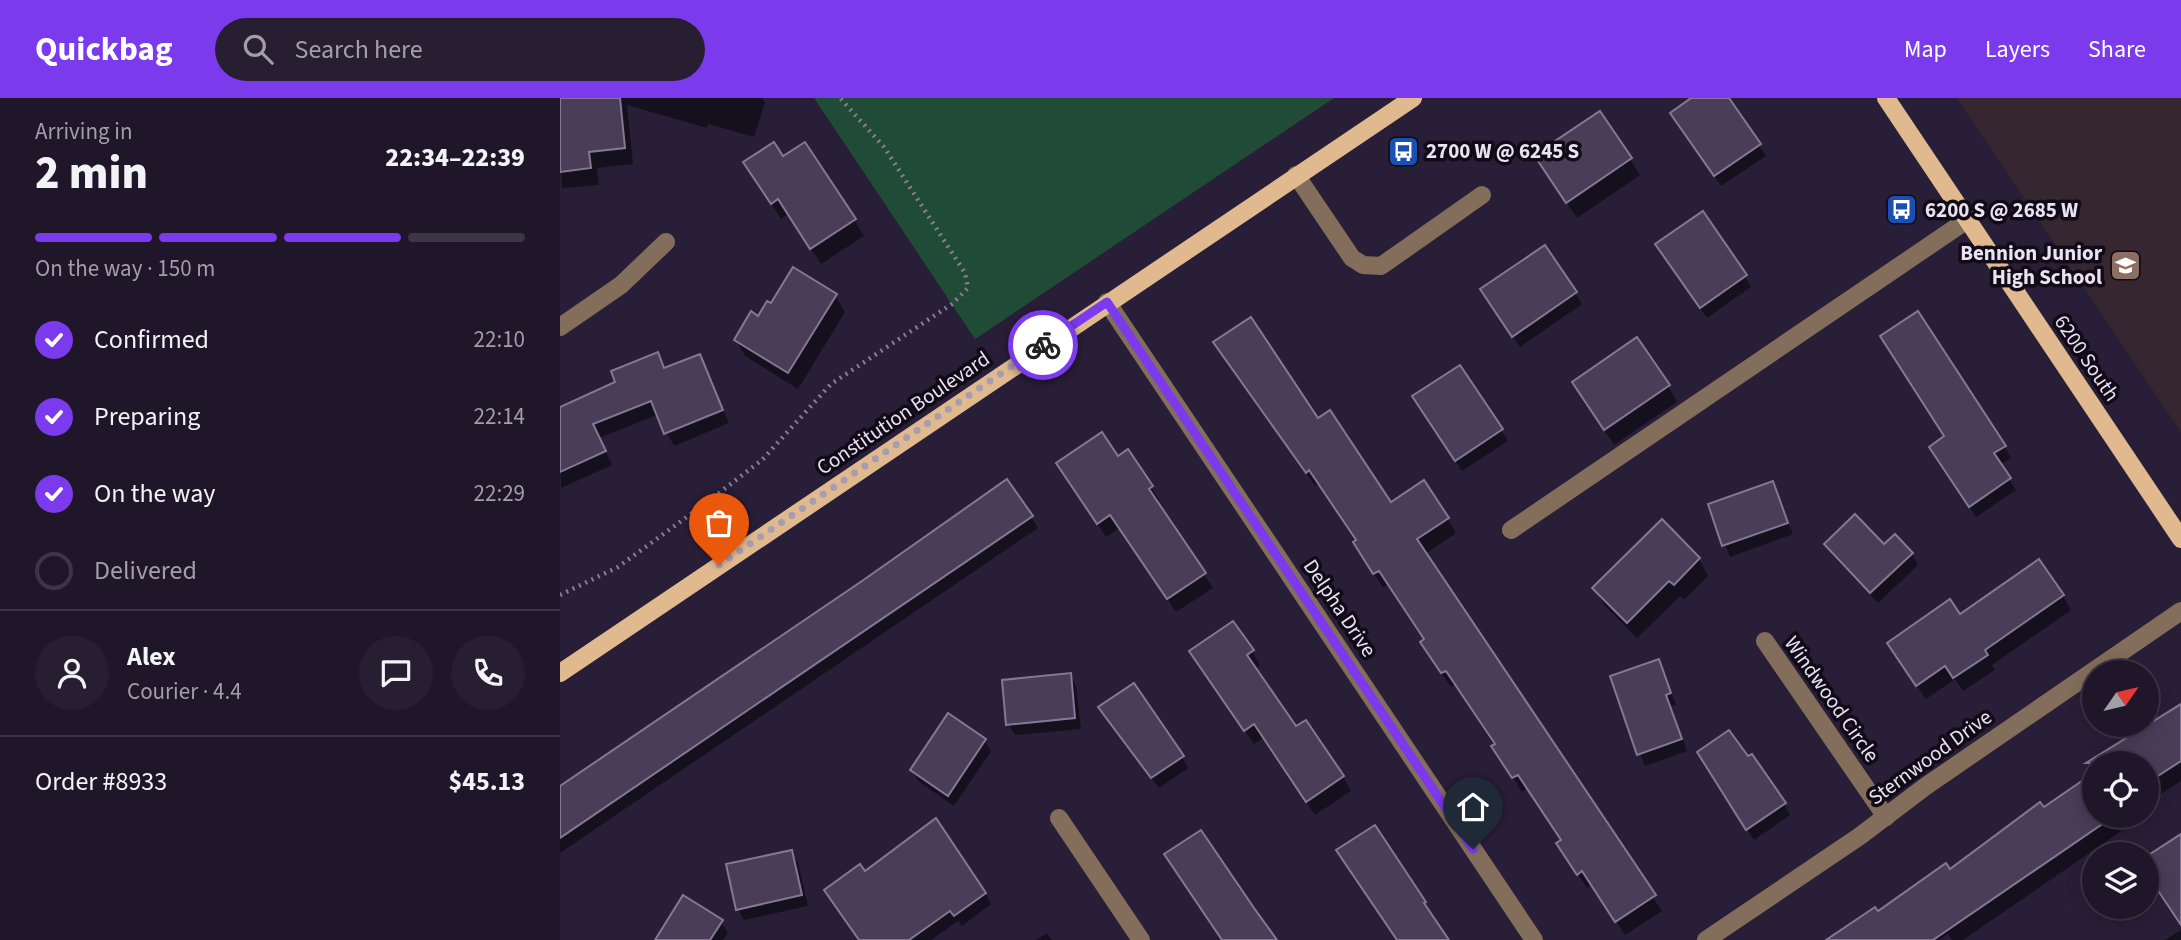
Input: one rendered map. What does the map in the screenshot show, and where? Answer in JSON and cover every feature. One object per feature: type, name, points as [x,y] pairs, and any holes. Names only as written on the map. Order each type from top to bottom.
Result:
[{"type":"main road","name":"Constitution Boulevard","points":[[560,674],[1107,302],[1413,98]]},
{"type":"main road","name":"6200 South","points":[[1886,98],[2181,539]]},
{"type":"street","points":[[1296,175],[1352,258],[1363,265],[1381,266],[1482,195]]},
{"type":"street","points":[[1511,530],[1967,220]]},
{"type":"street","points":[[560,327],[621,285],[666,242]]},
{"type":"street","name":"Delpha Drive","points":[[1107,302],[1534,940]]},
{"type":"street","name":"Sternwood Drive","points":[[1706,940],[2181,611]]},
{"type":"street","name":"Windwood Circle","points":[[1765,641],[1886,817]]},
{"type":"street","points":[[1059,818],[1141,940]]},
{"type":"path","points":[[560,595],[618,567],[706,503],[762,460],[831,384],[953,304],[968,288],[965,273],[884,146],[840,98]]},
{"type":"shaded area","name":"Bennion Junior High School","points":[[1957,98],[2181,98],[2181,432]]},
{"type":"green space","points":[[814,98],[1334,98],[975,339]]},
{"type":"building","points":[[560,98],[620,98],[625,148],[589,152],[591,168],[560,172]]},
{"type":"building","points":[[1691,98],[1729,98],[1761,144],[1714,176],[1670,113]]},
{"type":"building","points":[[1600,111],[1632,158],[1566,203],[1534,155]]},
{"type":"building","points":[[774,142],[783,156],[805,142],[856,219],[810,249],[778,199],[771,204],[743,162]]},
{"type":"building","points":[[1703,211],[1747,275],[1700,308],[1655,244]]},
{"type":"building","points":[[1545,245],[1577,292],[1512,337],[1480,289]]},
{"type":"building","points":[[793,267],[837,294],[788,373],[734,340],[751,311],[758,316],[767,301],[771,303]]},
{"type":"building","points":[[1918,311],[2006,446],[1994,453],[2011,478],[1969,507],[1929,447],[1944,436],[1880,336]]},
{"type":"building","points":[[1251,317],[1318,418],[1330,410],[1391,502],[1424,480],[1449,518],[1417,539],[1656,895],[1615,922],[1582,871],[1577,875],[1556,843],[1561,840],[1518,775],[1512,778],[1491,746],[1495,744],[1446,671],[1441,673],[1420,642],[1424,639],[1379,571],[1373,574],[1353,542],[1356,540],[1309,470],[1306,473],[1213,342]]},
{"type":"building","points":[[1637,337],[1670,385],[1604,430],[1572,382]]},
{"type":"building","points":[[658,352],[664,368],[700,354],[723,410],[664,434],[651,401],[593,424],[606,451],[560,472],[560,407],[615,382],[611,371]]},
{"type":"building","points":[[1460,365],[1503,429],[1455,461],[1412,396]]},
{"type":"building","points":[[1102,432],[1118,456],[1128,449],[1153,486],[1149,489],[1206,573],[1167,599],[1110,515],[1097,524],[1056,463]]},
{"type":"building","points":[[1007,479],[1033,516],[560,838],[560,786]]},
{"type":"building","points":[[1773,481],[1788,523],[1722,546],[1708,504]]},
{"type":"building","points":[[1855,514],[1884,544],[1895,534],[1913,553],[1870,593],[1824,544]]},
{"type":"building","points":[[1662,519],[1700,558],[1674,585],[1669,581],[1627,623],[1592,588]]},
{"type":"building","points":[[2039,559],[2064,595],[1985,650],[1988,655],[1953,678],[1945,666],[1916,686],[1887,643],[1950,599],[1960,614]]},
{"type":"building","points":[[1233,621],[1254,650],[1247,655],[1296,726],[1306,720],[1344,776],[1306,802],[1254,724],[1244,731],[1189,651]]},
{"type":"building","points":[[1659,659],[1671,693],[1666,695],[1682,739],[1637,755],[1610,676]]},
{"type":"building","points":[[1071,673],[1075,718],[1006,725],[1002,680]]},
{"type":"building","points":[[1134,683],[1184,756],[1151,778],[1098,707]]},
{"type":"building","points":[[2181,704],[2181,761],[2159,775],[2159,751],[2105,751],[2128,737],[2160,737],[2160,717]]},
{"type":"building","points":[[948,713],[986,739],[948,796],[910,770]]},
{"type":"building","points":[[1729,730],[1748,756],[1752,754],[1786,803],[1746,830],[1697,752]]},
{"type":"building","points":[[2082,781],[2082,828],[2096,828],[1933,940],[1826,940],[1875,907],[1878,911],[1946,863],[1950,869],[2040,802],[2044,807]]},
{"type":"building","points":[[936,818],[986,893],[954,916],[950,911],[909,940],[859,940],[824,890],[860,864],[865,871]]},
{"type":"building","points":[[1375,825],[1449,940],[1397,940],[1336,850]]},
{"type":"building","points":[[1201,830],[1277,940],[1222,940],[1164,854]]},
{"type":"building","points":[[2181,834],[2181,925],[2159,892],[2159,848]]},
{"type":"building","points":[[792,850],[802,895],[736,910],[726,864]]},
{"type":"building","points":[[683,895],[723,920],[710,940],[655,940]]},
{"type":"way so far","points":[[719,565],[1043,345]]},
{"type":"place","name":"2700 W @ 6245 S","points":[[1403,151]]},
{"type":"place","name":"6200 S @ 2685 W","points":[[1902,210]]},
{"type":"place","name":"Bennion Junior High School","points":[[2125,265]]},
{"type":"route","points":[[1043,345],[1107,302],[1473,849]]}]
